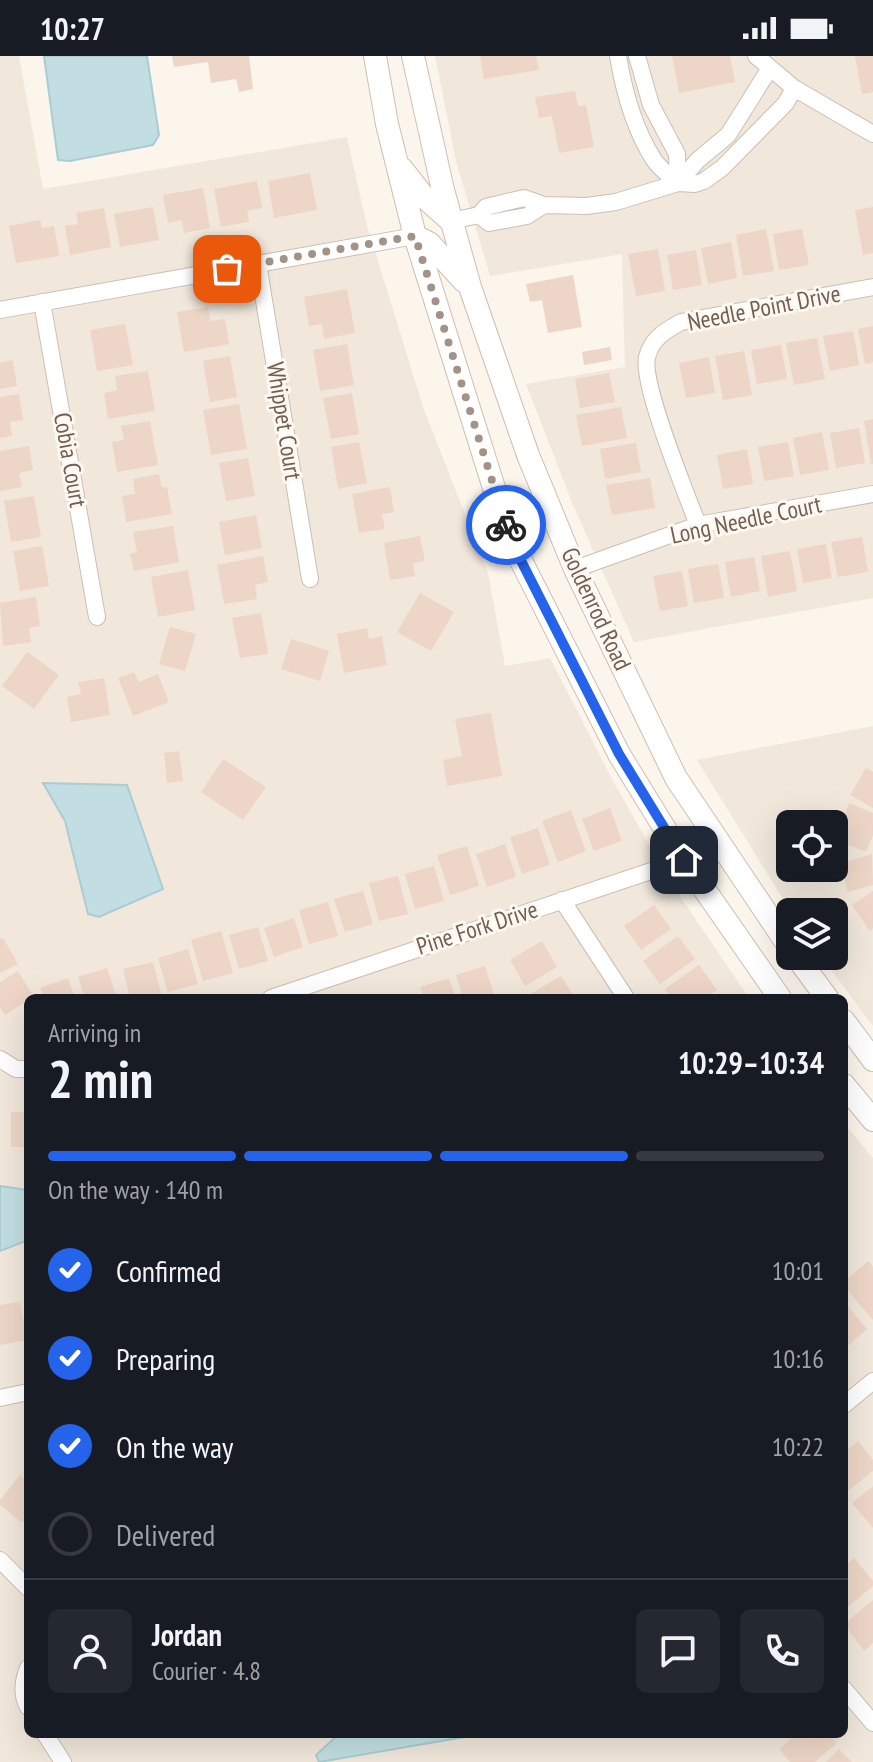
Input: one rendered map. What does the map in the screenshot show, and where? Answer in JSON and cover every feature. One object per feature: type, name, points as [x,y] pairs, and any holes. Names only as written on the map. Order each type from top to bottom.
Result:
[{"type":"main road","name":"Goldenrod Road","points":[[375,56],[415,236],[510,539],[619,754],[684,860],[777,994]]},
{"type":"main road","name":"Goldenrod Road","points":[[413,56],[451,221],[470,287],[512,411],[575,569],[676,778],[776,927]]},
{"type":"main road","points":[[396,161],[424,197],[451,221]]},
{"type":"main road","points":[[415,236],[429,243],[470,287]]},
{"type":"main road","points":[[806,970],[824,994]]},
{"type":"main road","points":[[848,1026],[872,1058]]},
{"type":"main road","points":[[848,1090],[873,1120]]},
{"type":"street","points":[[618,56],[624,92],[637,124],[656,163],[678,183]]},
{"type":"street","points":[[637,56],[651,105],[677,154],[678,183]]},
{"type":"street","points":[[756,56],[794,88],[873,134]]},
{"type":"street","points":[[678,183],[698,160],[728,135],[770,68]]},
{"type":"street","points":[[451,221],[479,215],[486,207],[524,198],[544,205],[586,206],[616,202],[678,183],[695,184],[722,168],[786,103],[794,88]]},
{"type":"street","points":[[637,124],[657,115]]},
{"type":"street","points":[[0,310],[415,236]]},
{"type":"street","name":"Whippet Court","points":[[258,264],[310,579]]},
{"type":"street","name":"Needle Point Drive","points":[[698,525],[651,395],[647,358],[658,335],[681,322],[873,287]]},
{"type":"street","name":"Cobia Court","points":[[42,302],[97,617]]},
{"type":"street","name":"Long Needle Court","points":[[575,569],[698,525],[873,494]]},
{"type":"street","name":"Pine Fork Drive","points":[[283,994],[684,860]]},
{"type":"street","points":[[562,900],[623,994]]},
{"type":"street","points":[[0,1059],[16,1069],[24,1069]]},
{"type":"street","points":[[848,1402],[871,1386]]},
{"type":"street","points":[[0,1398],[24,1393]]},
{"type":"street","points":[[0,1560],[24,1584]]},
{"type":"street","points":[[24,1678],[24,1700]]},
{"type":"street","points":[[848,1694],[873,1723]]},
{"type":"street","points":[[48,1738],[63,1762]]},
{"type":"shaded area","points":[[0,56],[19,56],[43,189],[347,137],[366,222],[423,407],[488,573],[505,666],[550,658],[613,781],[671,883],[746,994],[24,994],[24,1738],[848,1738],[848,1128],[873,1158],[873,1762],[0,1762]]},
{"type":"shaded area","points":[[435,56],[873,56],[873,598],[634,642],[573,505],[526,384],[625,367],[622,254],[490,276],[456,161]]},
{"type":"shaded area","points":[[873,726],[873,1026],[831,970],[848,970],[848,898],[782,898],[697,760]]},
{"type":"water","points":[[44,56],[147,56],[159,135],[153,145],[70,161],[58,160]]},
{"type":"water","points":[[43,783],[127,785],[163,889],[99,917],[88,914],[65,821]]},
{"type":"water","points":[[0,1186],[24,1189],[24,1242],[0,1251]]},
{"type":"water","points":[[335,1738],[459,1738],[319,1762],[316,1755]]},
{"type":"building","points":[[172,56],[249,56],[253,89],[239,92],[236,79],[211,83],[208,62],[174,67]]},
{"type":"building","points":[[480,56],[536,56],[539,70],[484,79]]},
{"type":"building","points":[[672,56],[730,56],[735,82],[679,93]]},
{"type":"building","points":[[855,56],[873,56],[873,92],[862,94]]},
{"type":"building","points":[[575,91],[578,106],[586,105],[594,147],[559,153],[552,116],[539,118],[535,97]]},
{"type":"building","points":[[310,173],[317,210],[274,218],[268,181]]},
{"type":"building","points":[[257,181],[262,208],[247,211],[249,222],[221,227],[214,189]]},
{"type":"building","points":[[203,188],[210,228],[184,233],[182,220],[168,223],[163,195]]},
{"type":"building","points":[[153,207],[159,240],[120,247],[114,214]]},
{"type":"building","points":[[873,207],[873,253],[863,255],[855,210]]},
{"type":"building","points":[[104,208],[111,247],[70,255],[65,226],[78,224],[76,213]]},
{"type":"building","points":[[40,220],[42,228],[54,226],[59,256],[16,263],[9,226]]},
{"type":"building","points":[[766,229],[774,271],[743,276],[736,235]]},
{"type":"building","points":[[802,229],[809,265],[779,270],[773,234]]},
{"type":"building","points":[[731,242],[737,278],[708,284],[701,248]]},
{"type":"building","points":[[658,249],[665,291],[636,296],[628,254]]},
{"type":"building","points":[[696,250],[702,285],[673,290],[667,255]]},
{"type":"building","points":[[573,275],[582,327],[548,333],[542,300],[530,302],[526,284]]},
{"type":"building","points":[[347,289],[355,333],[324,339],[322,324],[309,326],[304,297]]},
{"type":"building","points":[[208,307],[210,321],[225,319],[229,344],[184,352],[177,312]]},
{"type":"building","points":[[125,324],[133,365],[97,371],[90,330]]},
{"type":"building","points":[[873,326],[873,362],[865,364],[858,329]]},
{"type":"building","points":[[853,331],[859,365],[830,371],[823,336]]},
{"type":"building","points":[[817,338],[825,379],[794,385],[786,343]]},
{"type":"building","points":[[347,344],[354,385],[320,391],[313,350]]},
{"type":"building","points":[[781,345],[787,379],[757,384],[751,350]]},
{"type":"building","points":[[610,347],[612,360],[584,365],[582,352]]},
{"type":"building","points":[[744,351],[752,395],[723,400],[715,356]]},
{"type":"building","points":[[230,356],[237,397],[210,402],[203,361]]},
{"type":"building","points":[[709,357],[715,393],[686,398],[679,363]]},
{"type":"building","points":[[13,360],[17,386],[0,389],[0,363]]},
{"type":"building","points":[[148,371],[155,411],[108,419],[104,393],[117,390],[115,376]]},
{"type":"building","points":[[609,373],[615,402],[580,408],[575,379]]},
{"type":"building","points":[[352,393],[359,434],[331,439],[323,398]]},
{"type":"building","points":[[19,394],[23,420],[10,422],[12,436],[0,438],[0,397]]},
{"type":"building","points":[[239,404],[247,449],[211,455],[203,410]]},
{"type":"building","points":[[621,407],[627,438],[582,446],[576,415]]},
{"type":"building","points":[[873,419],[873,464],[871,464],[864,421]]},
{"type":"building","points":[[150,421],[158,465],[117,472],[112,442],[124,440],[121,426]]},
{"type":"building","points":[[859,428],[865,463],[836,468],[830,433]]},
{"type":"building","points":[[822,432],[829,470],[800,475],[793,438]]},
{"type":"building","points":[[359,442],[367,483],[338,489],[331,447]]},
{"type":"building","points":[[788,442],[794,476],[764,481],[758,447]]},
{"type":"building","points":[[636,443],[641,472],[605,479],[600,449]]},
{"type":"building","points":[[29,446],[33,470],[19,473],[22,487],[0,491],[0,451]]},
{"type":"building","points":[[747,449],[753,484],[723,489],[717,455]]},
{"type":"building","points":[[248,458],[255,496],[226,501],[219,463]]},
{"type":"building","points":[[159,474],[162,488],[167,487],[172,514],[126,522],[122,496],[135,494],[133,479]]},
{"type":"building","points":[[650,478],[655,508],[612,515],[606,485]]},
{"type":"building","points":[[390,487],[394,512],[382,514],[385,529],[359,533],[352,494]]},
{"type":"building","points":[[34,496],[41,537],[11,542],[4,501]]},
{"type":"building","points":[[256,515],[262,548],[225,555],[219,522]]},
{"type":"building","points":[[173,526],[179,562],[134,571],[130,554],[137,552],[133,532]]},
{"type":"building","points":[[420,536],[425,561],[413,563],[415,576],[390,580],[384,543]]},
{"type":"building","points":[[862,537],[868,572],[838,577],[831,542]]},
{"type":"building","points":[[826,544],[832,578],[803,583],[797,549]]},
{"type":"building","points":[[42,546],[49,586],[20,591],[13,551]]},
{"type":"building","points":[[790,551],[797,591],[768,597],[761,556]]},
{"type":"building","points":[[263,556],[268,582],[255,585],[257,599],[224,604],[217,565]]},
{"type":"building","points":[[754,557],[760,591],[731,597],[725,562]]},
{"type":"building","points":[[718,564],[724,598],[694,603],[688,569]]},
{"type":"building","points":[[188,570],[195,610],[158,617],[151,577]]},
{"type":"building","points":[[682,571],[688,606],[660,611],[653,576]]},
{"type":"building","points":[[420,593],[454,612],[431,651],[397,632]]},
{"type":"building","points":[[36,597],[40,626],[29,628],[31,642],[3,646],[0,603]]},
{"type":"building","points":[[261,613],[268,654],[240,658],[232,618]]},
{"type":"building","points":[[170,627],[196,634],[185,671],[159,664]]},
{"type":"building","points":[[367,628],[369,639],[382,636],[387,665],[344,673],[337,634]]},
{"type":"building","points":[[291,639],[329,651],[320,681],[281,669]]},
{"type":"building","points":[[27,652],[59,675],[34,709],[2,686]]},
{"type":"building","points":[[134,672],[139,682],[158,674],[169,702],[133,716],[118,678]]},
{"type":"building","points":[[104,678],[110,715],[71,722],[67,697],[81,694],[78,682]]},
{"type":"building","points":[[491,713],[502,776],[447,786],[443,760],[462,756],[455,719]]},
{"type":"building","points":[[179,751],[183,781],[167,783],[164,753]]},
{"type":"building","points":[[223,759],[266,787],[243,820],[201,792]]},
{"type":"building","points":[[866,768],[873,772],[873,808],[850,795]]},
{"type":"building","points":[[849,803],[873,813],[873,835],[866,852],[848,845],[846,810]]},
{"type":"building","points":[[610,808],[622,841],[594,851],[582,819]]},
{"type":"building","points":[[571,810],[586,851],[558,862],[542,821]]},
{"type":"building","points":[[538,828],[550,865],[522,874],[510,837]]},
{"type":"building","points":[[505,844],[516,877],[487,887],[476,854]]},
{"type":"building","points":[[467,846],[479,886],[450,895],[437,855]]},
{"type":"building","points":[[872,854],[873,885],[848,892],[845,882],[848,882],[848,862]]},
{"type":"building","points":[[434,866],[444,901],[415,909],[405,874]]},
{"type":"building","points":[[398,876],[408,914],[379,921],[369,883]]},
{"type":"building","points":[[363,891],[373,924],[345,932],[334,899]]},
{"type":"building","points":[[873,891],[873,928],[870,931],[852,905]]},
{"type":"building","points":[[328,902],[338,936],[309,944],[299,910]]},
{"type":"building","points":[[654,905],[671,929],[641,950],[624,926]]},
{"type":"building","points":[[294,918],[303,947],[274,957],[264,928]]},
{"type":"building","points":[[258,927],[268,961],[239,969],[229,935]]},
{"type":"building","points":[[221,931],[233,973],[203,981],[191,940]]},
{"type":"building","points":[[678,936],[695,959],[660,984],[643,961]]},
{"type":"building","points":[[3,938],[18,964],[0,973],[0,939]]},
{"type":"building","points":[[542,941],[557,967],[525,986],[510,960]]},
{"type":"building","points":[[188,949],[198,984],[168,992],[158,958]]},
{"type":"building","points":[[153,962],[161,994],[129,994],[123,969]]},
{"type":"building","points":[[699,965],[717,990],[711,994],[668,994],[665,989]]},
{"type":"building","points":[[485,966],[494,994],[462,994],[456,975]]},
{"type":"building","points":[[107,968],[116,994],[84,994],[78,977]]},
{"type":"building","points":[[18,971],[32,994],[24,994],[24,1003],[5,1015],[0,1007],[0,982]]},
{"type":"building","points":[[561,976],[572,994],[531,994]]},
{"type":"building","points":[[68,978],[74,994],[42,994],[40,988]]},
{"type":"building","points":[[449,978],[455,994],[423,994],[420,987]]},
{"type":"building","points":[[11,1112],[24,1112],[24,1147],[11,1147]]},
{"type":"building","points":[[868,1261],[873,1267],[873,1320],[848,1291],[848,1278]]},
{"type":"building","points":[[20,1302],[24,1341],[0,1345],[0,1305]]},
{"type":"building","points":[[848,1307],[867,1329],[848,1346]]},
{"type":"building","points":[[858,1441],[873,1460],[873,1471],[848,1491],[848,1450]]},
{"type":"building","points":[[20,1475],[24,1478],[22,1523],[0,1505],[0,1500]]},
{"type":"building","points":[[873,1486],[873,1528],[852,1503]]},
{"type":"building","points":[[854,1558],[873,1581],[873,1586],[848,1607],[848,1563]]},
{"type":"building","points":[[873,1600],[873,1643],[864,1651],[848,1629],[848,1621]]},
{"type":"building","points":[[792,1738],[833,1738],[837,1743],[815,1762],[790,1762],[779,1749]]},
{"type":"building","points":[[839,1749],[852,1762],[826,1762]]},
{"type":"way so far","points":[[227,269],[415,236],[506,525]]},
{"type":"route","points":[[506,525],[510,539],[619,754],[684,860]]}]
